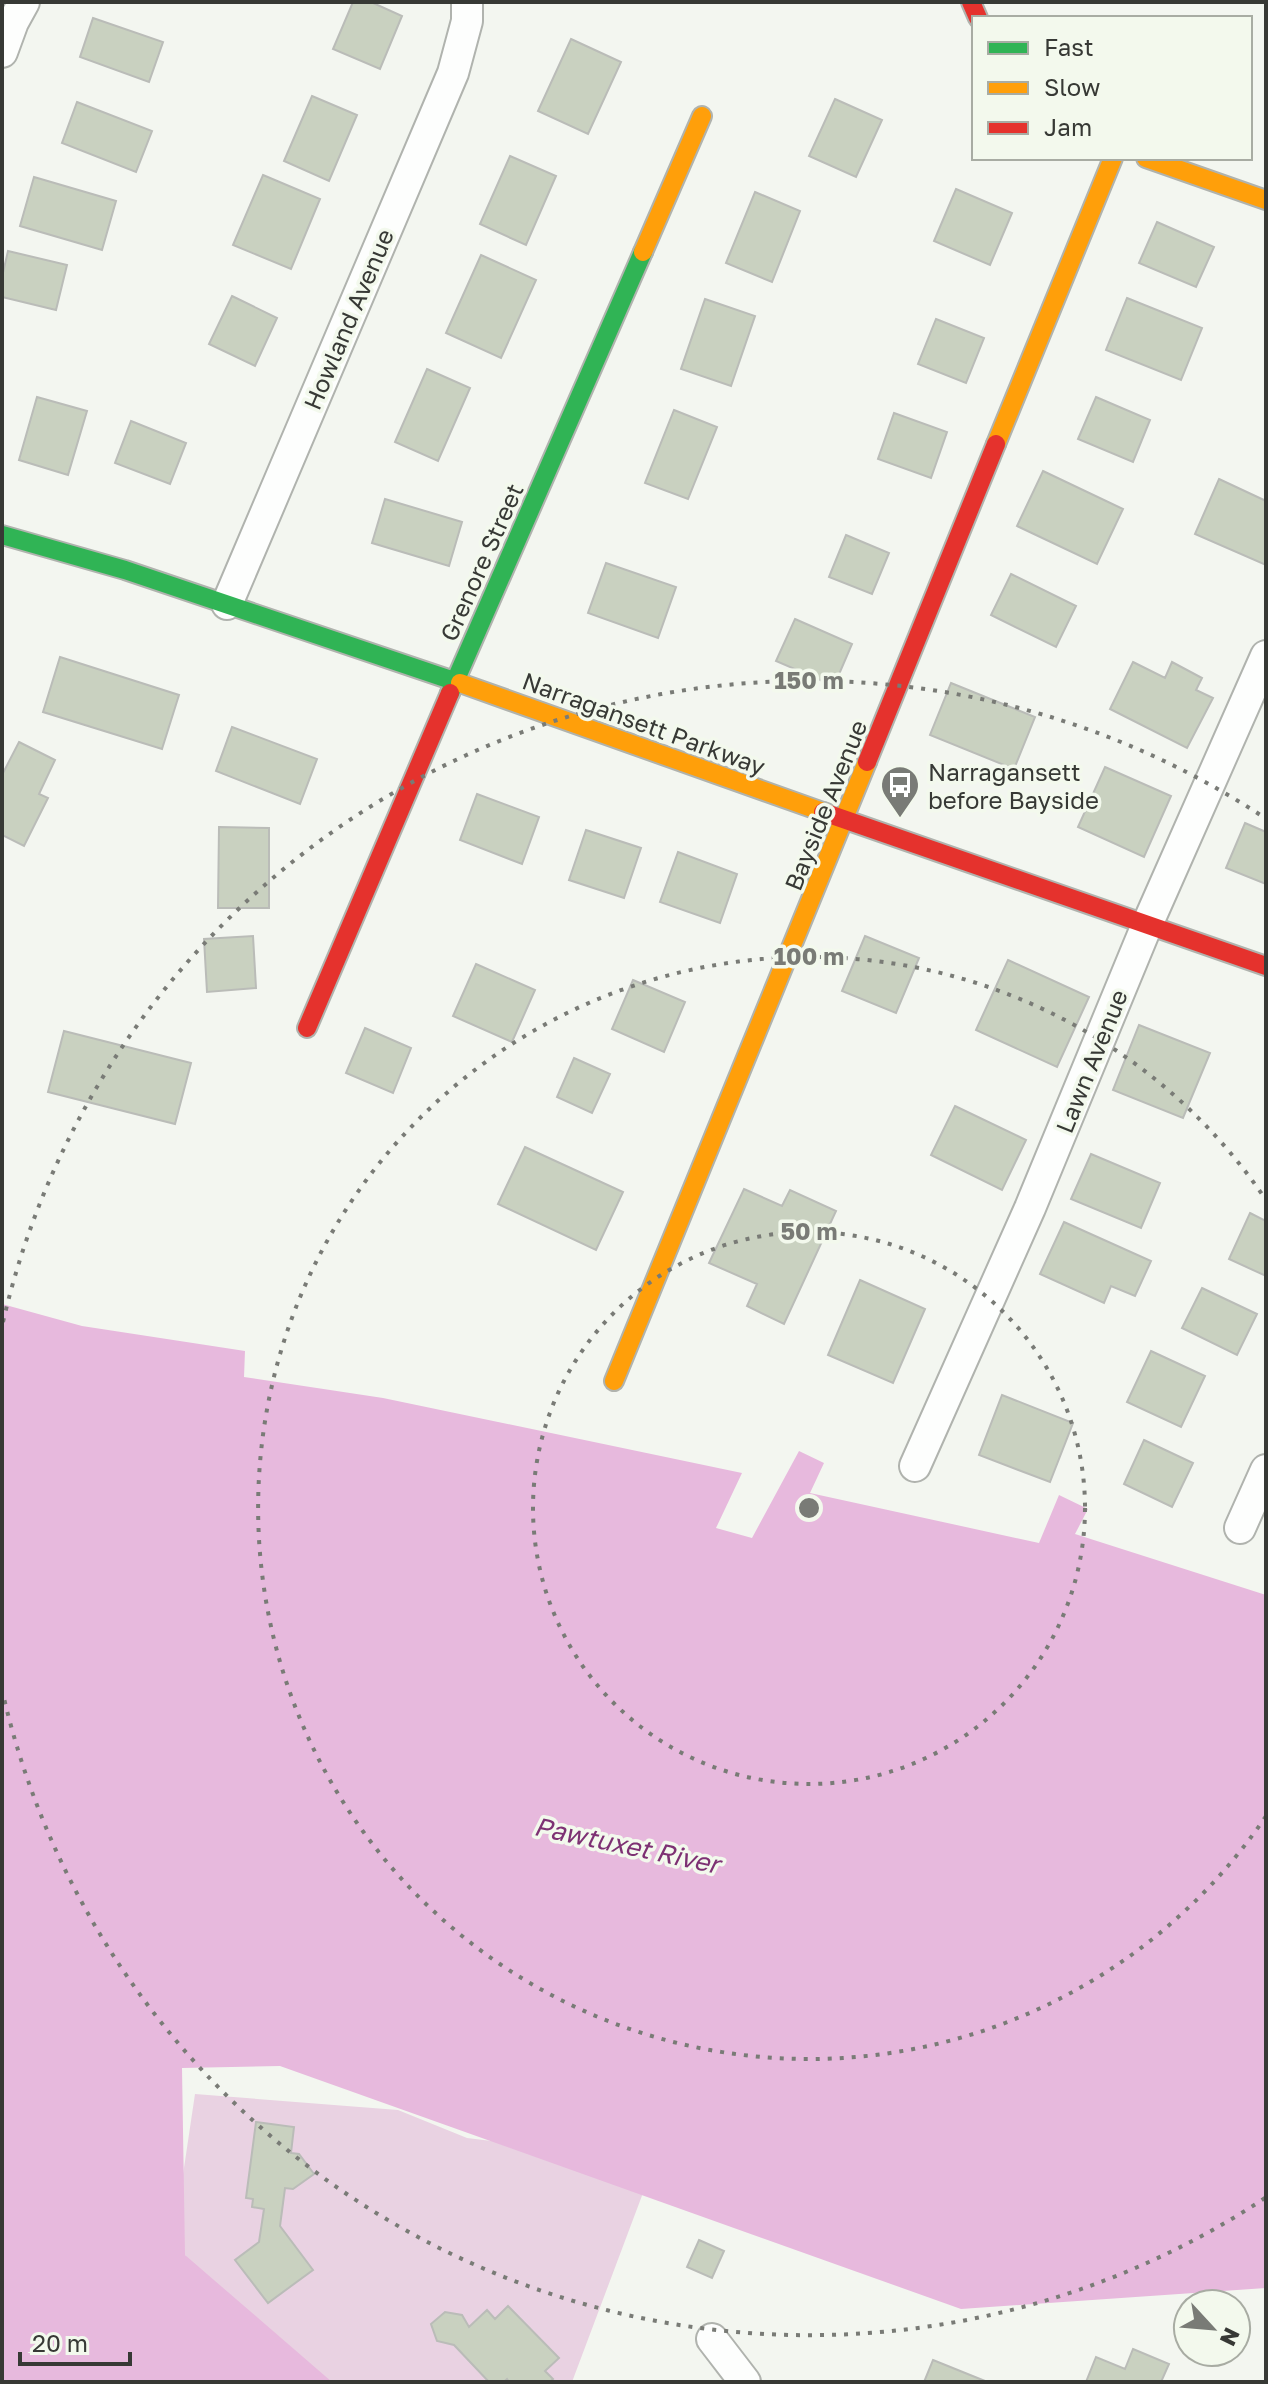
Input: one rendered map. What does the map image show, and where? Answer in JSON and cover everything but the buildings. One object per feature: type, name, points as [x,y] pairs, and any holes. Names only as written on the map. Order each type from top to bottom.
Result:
[{"type":"street","points":[[2,52],[24,2]]},
{"type":"street","name":"Howland Avenue","points":[[227,604],[453,73],[464,32],[467,2]]},
{"type":"street","name":"Grenore Street","points":[[307,1028],[702,116]]},
{"type":"street","name":"Bayside Avenue","points":[[614,1381],[1112,160]]},
{"type":"street","points":[[1152,160],[1266,200]]},
{"type":"street","name":"Narragansett Parkway","points":[[4,542],[125,570],[227,604],[1266,966]]},
{"type":"street","name":"Lawn Avenue","points":[[915,1466],[1030,1208],[1147,925],[1266,656]]},
{"type":"street","points":[[1240,1528],[1266,1470]]},
{"type":"street","points":[[712,2339],[745,2382]]},
{"type":"shaded area","points":[[195,2094],[398,2110],[467,2138],[655,2161],[572,2382],[294,2382],[256,2356],[178,2245],[181,2188]]},
{"type":"water","name":"Pawtuxet River","points":[[2,1304],[82,1326],[245,1351],[244,1377],[383,1398],[742,1473],[716,1528],[752,1538],[799,1451],[824,1463],[810,1493],[1039,1543],[1059,1495],[1088,1509],[1075,1534],[1266,1595],[1266,2288],[1172,2288],[1172,2294],[961,2309],[280,2066],[182,2068],[185,2255],[332,2382],[2,2382]]},
{"type":"traffic: fast","points":[[450,693],[643,252]]},
{"type":"traffic: fast","points":[[2,535],[125,570],[460,683]]},
{"type":"traffic: slow","points":[[643,252],[702,116]]},
{"type":"traffic: slow","points":[[996,444],[1112,160]]},
{"type":"traffic: slow","points":[[1152,160],[1266,200]]},
{"type":"traffic: slow","points":[[460,683],[823,812]]},
{"type":"traffic: slow","points":[[614,1381],[867,762]]},
{"type":"traffic: jam","points":[[971,2],[977,16]]},
{"type":"traffic: jam","points":[[867,762],[996,444]]},
{"type":"traffic: jam","points":[[307,1028],[450,693]]},
{"type":"traffic: jam","points":[[823,812],[1266,966]]},
{"type":"place","name":"Narragansett before Bayside","points":[[900,819]]}]
